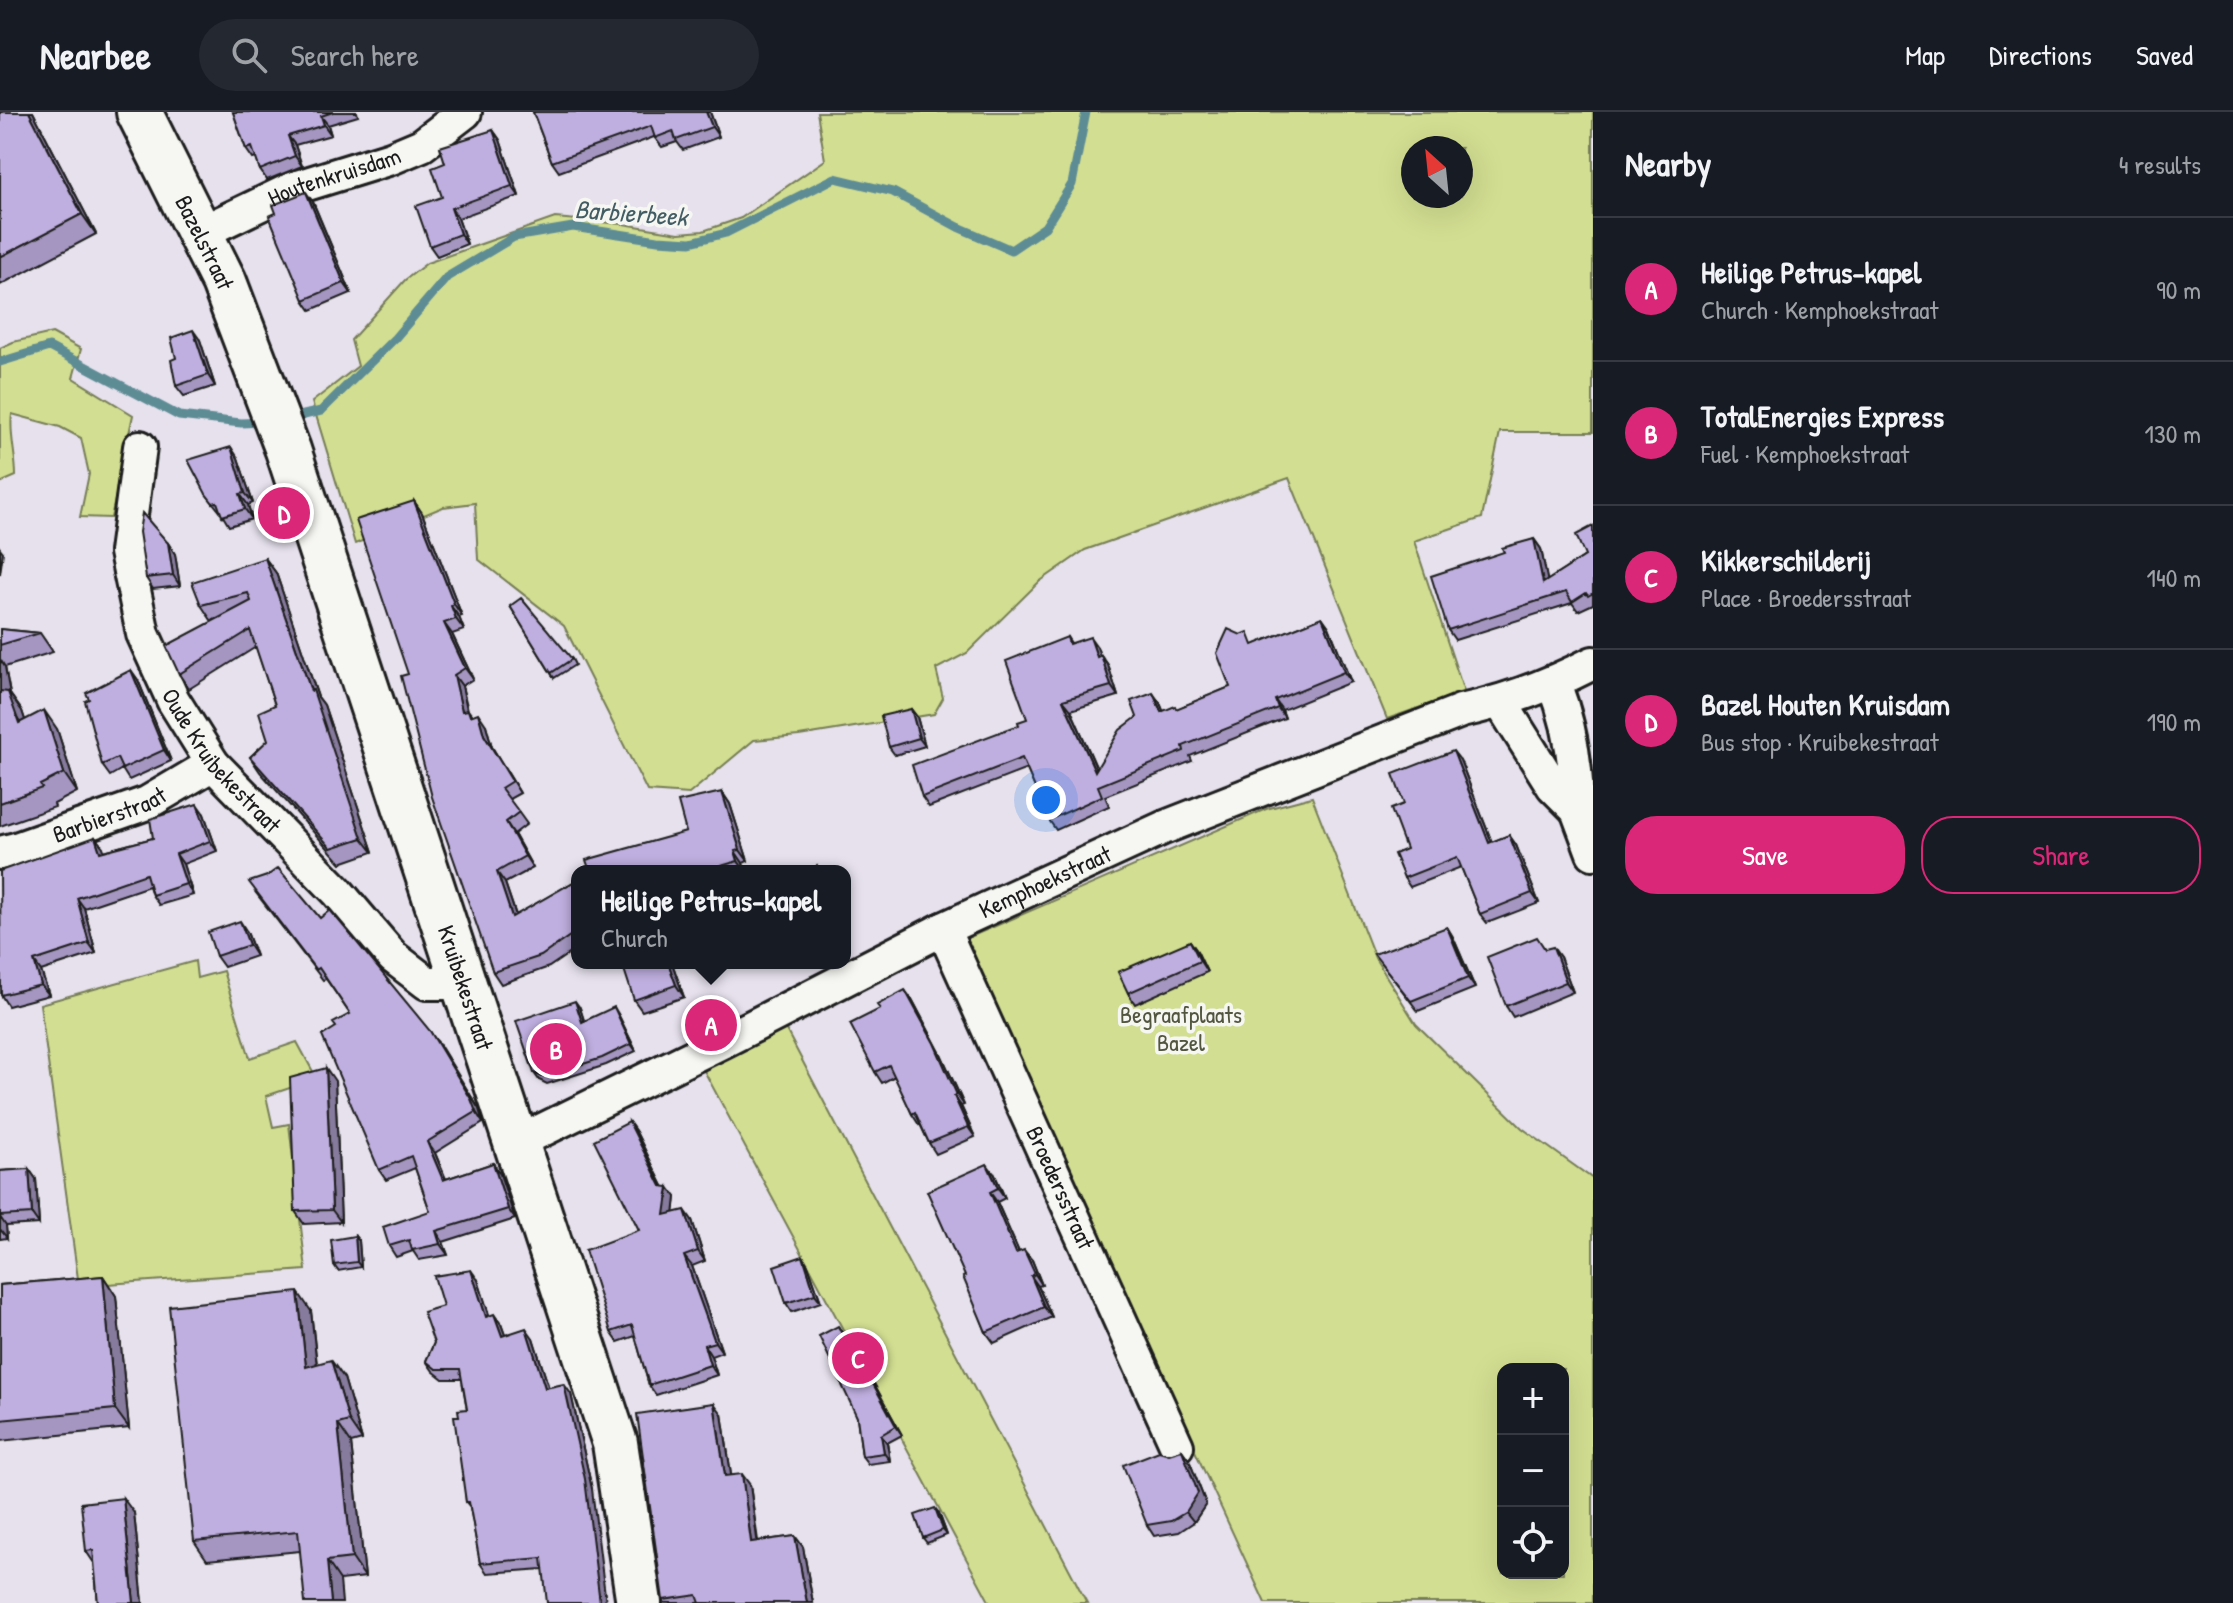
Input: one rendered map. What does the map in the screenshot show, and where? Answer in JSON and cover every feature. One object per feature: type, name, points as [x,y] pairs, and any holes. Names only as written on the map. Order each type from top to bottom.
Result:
[{"type":"main road","name":"Bazelstraat","points":[[139,112],[224,282],[260,378]]},
{"type":"main road","name":"Kruibekestraat","points":[[260,378],[288,450],[615,1443],[639,1603]]},
{"type":"street","name":"Houtenkruisdam","points":[[200,233],[294,188],[391,158],[422,145],[465,112]]},
{"type":"street","name":"Oude Kruibekestraat","points":[[140,447],[126,552],[143,634],[173,700],[213,764],[337,891],[393,957],[427,983],[463,983]]},
{"type":"street","name":"Kemphoekstraat","points":[[516,1143],[943,929],[1192,816],[1461,711],[1501,703],[1554,683],[1593,663]]},
{"type":"street","points":[[1554,683],[1563,707],[1577,772],[1577,810],[1593,853]]},
{"type":"street","points":[[1501,703],[1553,786],[1577,810]]},
{"type":"street","name":"Barbierstraat","points":[[0,853],[147,803],[213,764]]},
{"type":"street","name":"Broedersstraat","points":[[943,929],[1177,1446]]},
{"type":"green space","points":[[817,112],[1593,112],[1593,432],[1500,432],[1482,518],[1414,541],[1464,692],[1387,719],[1289,478],[1085,550],[1039,582],[967,653],[936,669],[943,698],[934,714],[799,736],[754,740],[689,794],[647,791],[564,626],[478,559],[475,503],[443,507],[355,544],[312,402],[358,366],[351,340],[405,280],[427,263],[555,218],[679,233],[703,231],[741,218],[825,160]]},
{"type":"green space","points":[[52,333],[81,349],[73,378],[133,415],[111,518],[80,517],[89,474],[81,438],[60,427],[12,414],[16,476],[0,483],[0,348]]},
{"type":"green space","name":"Begraafplaats Bazel","points":[[1312,797],[1375,958],[1416,1024],[1522,1128],[1593,1179],[1593,1603],[1265,1603],[1005,1038],[963,940],[1266,809]]},
{"type":"green space","points":[[195,961],[197,978],[223,971],[250,1058],[297,1042],[317,1079],[266,1096],[273,1127],[289,1124],[306,1270],[79,1286],[40,1004]]},
{"type":"green space","points":[[783,1024],[1087,1603],[990,1603],[702,1067]]},
{"type":"building","points":[[0,112],[29,112],[82,214],[0,257]]},
{"type":"building","points":[[233,112],[333,112],[321,116],[324,125],[288,136],[295,156],[260,170],[252,147],[246,149]]},
{"type":"building","points":[[533,112],[706,112],[712,127],[676,140],[673,131],[655,138],[651,126],[552,162]]},
{"type":"building","points":[[493,130],[512,186],[451,208],[460,234],[430,246],[416,206],[442,197],[432,168],[445,163],[440,147]]},
{"type":"building","points":[[306,192],[344,283],[304,300],[269,216],[276,213],[273,205]]},
{"type":"building","points":[[193,330],[208,375],[176,386],[171,360],[176,358],[171,338]]},
{"type":"building","points":[[231,447],[245,493],[240,494],[245,509],[222,516],[217,502],[213,503],[206,494],[188,460]]},
{"type":"building","points":[[414,501],[454,604],[451,606],[456,619],[444,623],[465,668],[454,675],[462,711],[468,710],[470,716],[478,713],[484,735],[512,781],[501,788],[519,812],[506,822],[525,856],[497,872],[512,917],[571,883],[571,935],[541,956],[493,972],[432,797],[401,676],[408,674],[356,520]]},
{"type":"building","points":[[142,513],[168,543],[173,575],[146,578],[139,532]]},
{"type":"building","points":[[1593,526],[1593,593],[1588,596],[1586,593],[1572,602],[1566,592],[1448,630],[1431,576],[1534,539],[1543,583],[1585,556],[1576,535]]},
{"type":"building","points":[[265,558],[362,838],[331,848],[250,757],[268,740],[259,712],[275,705],[250,630],[179,674],[166,646],[251,601],[248,593],[201,605],[192,582]]},
{"type":"building","points":[[521,598],[572,659],[551,673],[510,606]]},
{"type":"building","points":[[1322,617],[1344,672],[1275,700],[1278,708],[1183,746],[1184,751],[1098,786],[1102,796],[1049,820],[1022,758],[922,797],[912,765],[1019,725],[1018,722],[1027,719],[1006,661],[1067,637],[1069,644],[1090,637],[1097,657],[1101,655],[1111,686],[1063,700],[1095,771],[1120,730],[1137,717],[1131,701],[1153,693],[1161,712],[1230,687],[1217,653],[1228,629],[1241,635],[1248,632],[1253,645]]},
{"type":"building","points":[[0,629],[40,633],[0,645]]},
{"type":"building","points":[[131,670],[164,750],[122,769],[117,758],[102,765],[85,701],[89,699],[86,693]]},
{"type":"building","points":[[0,691],[8,692],[19,723],[44,710],[64,773],[40,785],[42,788],[0,803]]},
{"type":"building","points":[[911,709],[919,738],[889,747],[881,716]]},
{"type":"building","points":[[1453,751],[1489,843],[1509,835],[1532,893],[1480,914],[1457,857],[1404,878],[1394,854],[1406,849],[1391,809],[1404,804],[1393,774]]},
{"type":"building","points":[[722,792],[740,850],[735,851],[738,861],[724,865],[588,865],[586,860],[686,832],[678,802]]},
{"type":"building","points":[[197,804],[210,841],[176,854],[186,884],[152,895],[146,874],[77,898],[89,943],[34,961],[41,985],[1,995],[0,871],[95,837],[100,852],[153,838],[150,819]]},
{"type":"building","points":[[278,868],[320,918],[330,910],[430,1031],[471,1099],[476,1112],[427,1142],[443,1180],[493,1163],[508,1209],[436,1231],[440,1244],[412,1250],[409,1240],[389,1246],[383,1227],[430,1211],[411,1156],[379,1170],[322,1036],[336,1027],[333,1023],[350,1014],[319,968],[316,970],[249,882],[267,876]]},
{"type":"building","points":[[240,921],[249,945],[216,956],[208,932]]},
{"type":"building","points":[[1447,927],[1468,978],[1411,1001],[1374,954]]},
{"type":"building","points":[[1537,937],[1545,949],[1553,947],[1566,982],[1506,1006],[1487,957]]},
{"type":"building","points":[[1190,941],[1200,961],[1128,993],[1118,972]]},
{"type":"building","points":[[624,969],[670,969],[676,985],[634,1000]]},
{"type":"building","points":[[905,990],[934,1043],[968,1127],[929,1143],[889,1065],[875,1072],[850,1024],[880,1009],[877,1005]]},
{"type":"building","points":[[575,1001],[582,1022],[614,1007],[631,1044],[602,1058],[542,1077],[534,1073],[516,1021]]},
{"type":"building","points":[[326,1068],[332,1210],[295,1211],[290,1078]]},
{"type":"building","points":[[629,1122],[661,1186],[669,1187],[665,1215],[685,1210],[698,1251],[684,1256],[715,1342],[704,1345],[710,1365],[649,1385],[632,1325],[611,1332],[585,1250],[639,1230],[594,1140]]},
{"type":"building","points":[[987,1164],[998,1188],[990,1192],[1016,1253],[1024,1250],[1035,1274],[1031,1276],[1044,1307],[986,1332],[927,1191]]},
{"type":"building","points":[[29,1169],[32,1214],[0,1216],[0,1171]]},
{"type":"building","points":[[355,1236],[357,1262],[334,1265],[331,1240]]},
{"type":"building","points":[[803,1256],[815,1294],[786,1303],[774,1266]]},
{"type":"building","points":[[471,1270],[486,1317],[494,1314],[502,1336],[526,1328],[545,1388],[564,1384],[585,1479],[600,1603],[547,1603],[542,1558],[480,1563],[469,1502],[466,1502],[454,1416],[459,1416],[458,1410],[467,1409],[460,1369],[436,1369],[426,1361],[434,1343],[423,1312],[443,1306],[434,1276]]},
{"type":"building","points":[[103,1276],[115,1409],[0,1420],[0,1285]]},
{"type":"building","points":[[298,1292],[306,1367],[331,1360],[349,1421],[338,1424],[352,1558],[327,1561],[331,1603],[305,1603],[298,1531],[194,1541],[169,1306]]},
{"type":"building","points":[[838,1326],[845,1340],[848,1338],[896,1426],[881,1435],[884,1453],[862,1456],[857,1417],[819,1336]]},
{"type":"building","points":[[714,1403],[725,1476],[742,1474],[751,1542],[795,1536],[807,1603],[700,1603],[697,1595],[663,1600],[637,1414]]},
{"type":"building","points":[[1182,1450],[1198,1493],[1186,1512],[1171,1521],[1147,1525],[1123,1465],[1159,1451],[1169,1454]]},
{"type":"building","points":[[123,1498],[134,1603],[98,1603],[93,1550],[86,1551],[81,1503]]},
{"type":"building","points":[[935,1508],[943,1530],[923,1538],[915,1515]]},
{"type":"waterway","name":"Barbierbeek","points":[[287,419],[321,411],[395,338],[447,277],[514,237],[573,227],[691,242],[726,233],[835,178],[893,192],[958,227],[1011,250],[1045,227],[1072,184],[1086,112]]},
{"type":"waterway","name":"Barbierbeek","points":[[0,362],[49,347],[179,416],[241,423],[265,422]]},
{"type":"place","name":"Bazel Houten Kruisdam","points":[[284,513]]},
{"type":"place","name":"Heilige Petrus-kapel","points":[[711,1025]]},
{"type":"place","name":"TotalEnergies Express","points":[[556,1049]]},
{"type":"place","name":"Kikkerschilderij","points":[[858,1358]]}]
